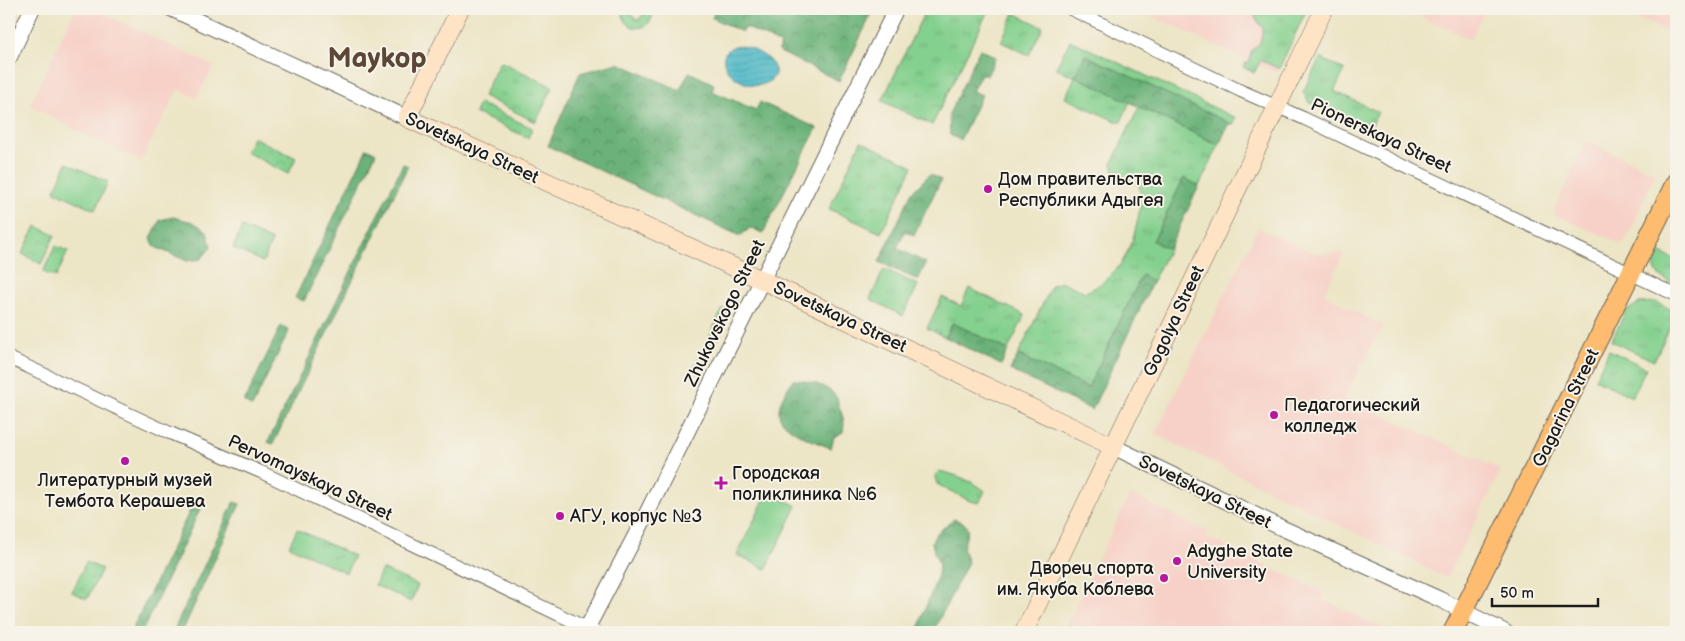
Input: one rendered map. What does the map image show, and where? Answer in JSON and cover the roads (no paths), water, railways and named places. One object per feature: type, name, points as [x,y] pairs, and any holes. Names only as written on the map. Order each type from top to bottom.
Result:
[{"type":"main road","points":[[407,118],[460,9]]},
{"type":"main road","name":"Gogolya Street","points":[[1024,632],[1324,9]]},
{"type":"main road","name":"Sovetskaya Street","points":[[407,118],[762,280],[1114,447]]},
{"type":"main road","name":"Gagarina Street","points":[[1453,632],[1676,182]]},
{"type":"street","points":[[9,58],[32,9]]},
{"type":"street","name":"Sovetskaya Street","points":[[172,9],[407,118]]},
{"type":"street","name":"Zhukovskogo Street","points":[[589,631],[896,9]]},
{"type":"street","name":"Pionerskaya Street","points":[[1071,9],[1676,295]]},
{"type":"street","name":"Pervomayskaya Street","points":[[9,358],[170,433],[261,472],[589,631]]},
{"type":"street","name":"Sovetskaya Street","points":[[1114,447],[1274,525],[1505,632]]},
{"type":"water","points":[[735,46],[752,49],[768,59],[775,71],[773,78],[766,83],[757,85],[738,80],[725,66],[724,59],[727,52]]},
{"type":"place","name":"Дом правительства Республики Адыгея","points":[[988,189]]},
{"type":"place","name":"Педагогический колледж","points":[[1274,415]]},
{"type":"place","name":"Литературный музей Тембота Керашева","points":[[125,461]]},
{"type":"place","name":"Городская поликлиника №6","points":[[721,483]]},
{"type":"place","name":"АГУ, корпус №3","points":[[560,516]]},
{"type":"place","name":"Adyghe State University","points":[[1177,561]]},
{"type":"place","name":"Дворец спорта им. Якуба Коблева","points":[[1164,578]]},
{"type":"district","name":"Maykop","points":[[377,58]]}]
